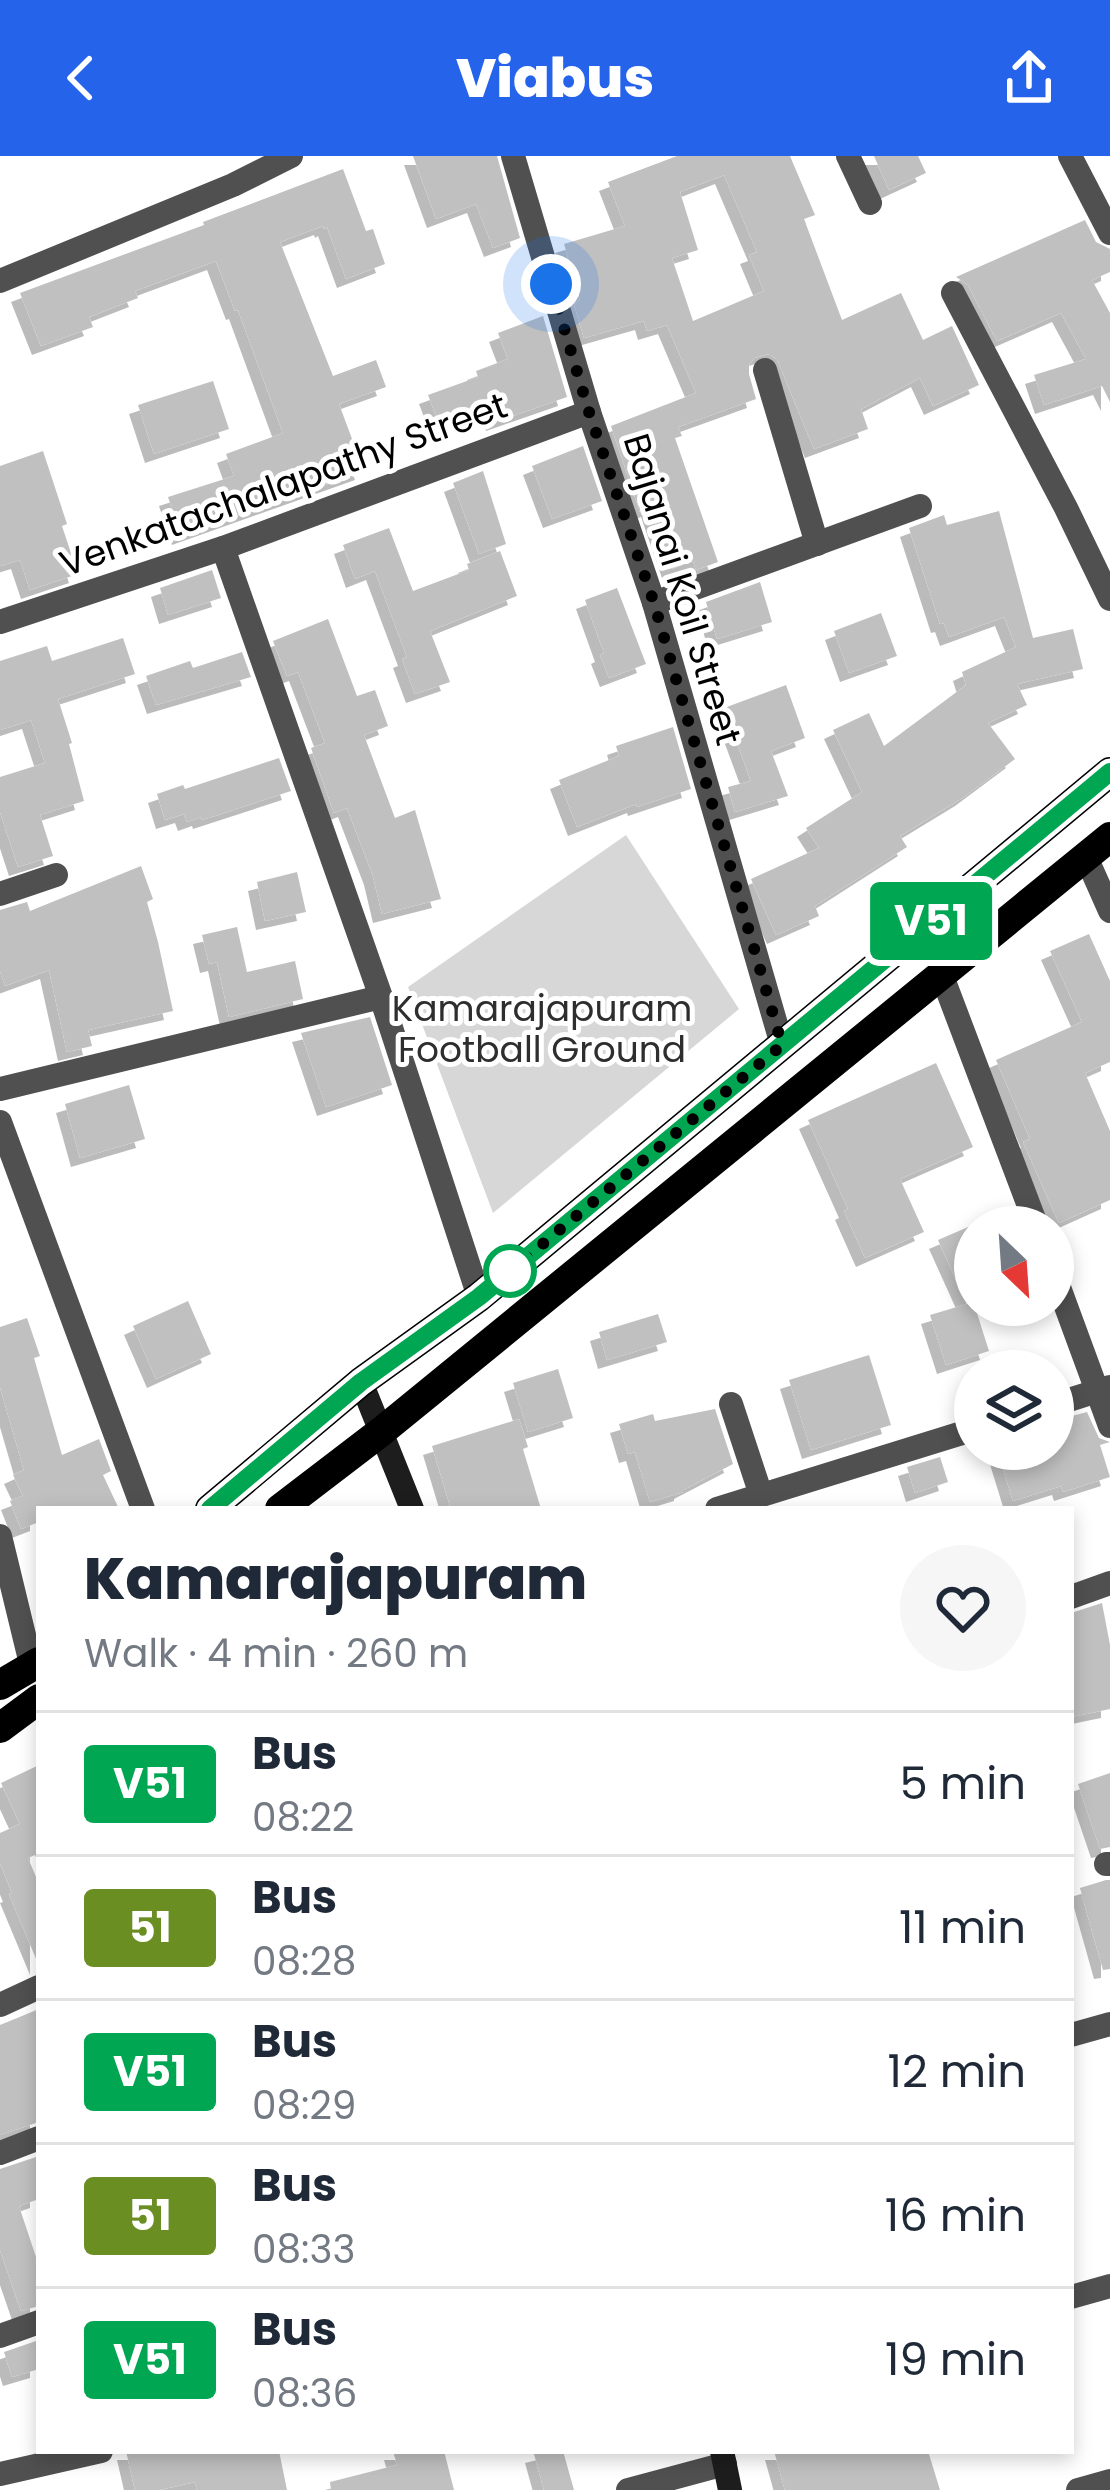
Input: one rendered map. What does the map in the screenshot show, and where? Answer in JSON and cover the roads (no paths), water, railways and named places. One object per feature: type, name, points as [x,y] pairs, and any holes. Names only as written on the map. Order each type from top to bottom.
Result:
[{"type":"main road","points":[[214,1506],[361,1382],[479,1297],[1110,772]]},
{"type":"main road","points":[[284,1506],[1098,846]]},
{"type":"main road","points":[[0,1685],[35,1665]]},
{"type":"main road","points":[[0,1728],[36,1702]]},
{"type":"street","points":[[0,281],[291,156]]},
{"type":"street","name":"Bajanai Koil Street","points":[[513,156],[589,412],[654,603],[782,1045]]},
{"type":"street","points":[[848,156],[870,203]]},
{"type":"street","points":[[1070,156],[1110,233]]},
{"type":"street","points":[[953,293],[1110,599]]},
{"type":"street","points":[[765,370],[817,544]]},
{"type":"street","name":"Venkatachalapathy Street","points":[[0,622],[223,548],[589,412]]},
{"type":"street","points":[[654,603],[920,506]]},
{"type":"street","points":[[223,548],[381,997],[479,1297]]},
{"type":"street","points":[[1098,846],[1110,911]]},
{"type":"street","points":[[0,894],[56,875]]},
{"type":"street","points":[[942,976],[1028,1206]]},
{"type":"street","points":[[0,1089],[381,997]]},
{"type":"street","points":[[0,1122],[141,1506]]},
{"type":"street","points":[[1074,1319],[1104,1389],[1110,1426]]},
{"type":"street","points":[[361,1382],[411,1506]]},
{"type":"street","points":[[1074,1398],[1104,1389]]},
{"type":"street","points":[[731,1404],[761,1496]]},
{"type":"street","points":[[727,1506],[954,1436]]},
{"type":"street","points":[[0,1536],[35,1665]]},
{"type":"street","points":[[1074,1596],[1110,1583]]},
{"type":"street","points":[[0,2005],[36,1988]]},
{"type":"street","points":[[1074,2034],[1110,2024]]},
{"type":"street","points":[[0,2153],[36,2139]]},
{"type":"street","points":[[1074,2296],[1110,2286]]},
{"type":"street","points":[[0,2336],[36,2323]]},
{"type":"street","points":[[0,2474],[88,2454]]},
{"type":"street","points":[[628,2490],[724,2458],[730,2490]]},
{"type":"street","points":[[1078,2490],[1110,2481]]},
{"type":"park label","name":"Kamarajapuram Football Ground","points":[[542,1028]]}]
